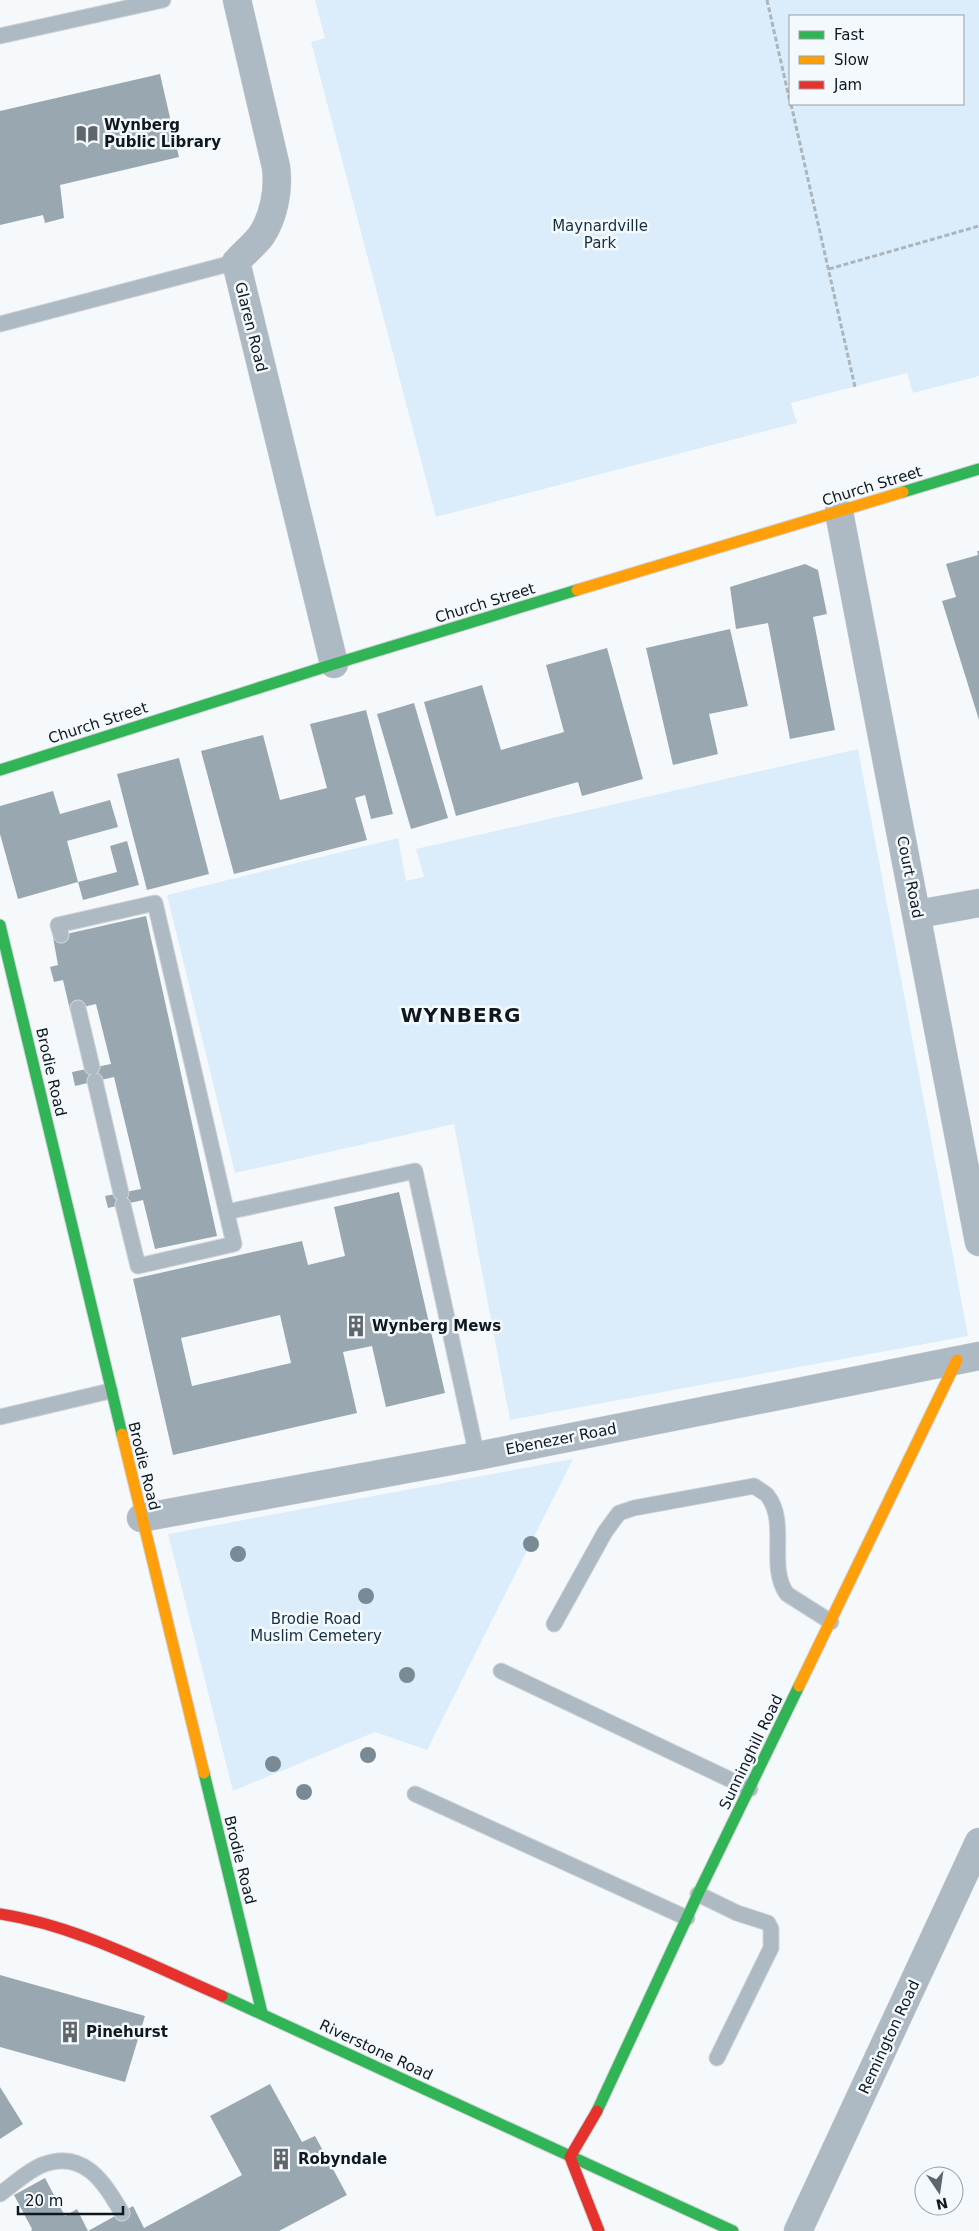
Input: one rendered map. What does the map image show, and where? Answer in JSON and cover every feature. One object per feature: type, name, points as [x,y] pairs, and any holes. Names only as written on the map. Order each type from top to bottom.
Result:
[{"type":"street","name":"Glaren Road","points":[[237,0],[276,167],[277,189],[273,208],[262,235],[236,262],[334,664]]},
{"type":"street","name":"Church Street","points":[[0,770],[334,664],[979,469]]},
{"type":"street","name":"Court Road","points":[[839,512],[918,914],[979,1242]]},
{"type":"street","points":[[918,914],[979,904]]},
{"type":"street","name":"Brodie Road","points":[[0,926],[110,1391],[262,2013]]},
{"type":"street","name":"Ebenezer Road","points":[[141,1518],[478,1456],[968,1358]]},
{"type":"street","name":"Sunninghill Road","points":[[570,2157],[597,2112],[698,1894],[831,1622],[968,1358]]},
{"type":"street","name":"Remington Road","points":[[798,2231],[979,1842]]},
{"type":"street","name":"Riverstone Road","points":[[0,1914],[32,1919],[72,1932],[262,2013],[733,2231]]},
{"type":"street","points":[[570,2157],[599,2231]]},
{"type":"lane","points":[[0,36],[163,0]]},
{"type":"lane","points":[[0,324],[236,262]]},
{"type":"lane","points":[[61,935],[58,925],[155,903],[234,1244],[138,1266],[78,1008]]},
{"type":"lane","points":[[226,1212],[415,1171],[478,1456]]},
{"type":"lane","points":[[0,1418],[110,1391]]},
{"type":"lane","points":[[554,1624],[605,1532],[619,1513],[634,1508],[754,1486],[767,1495],[776,1515],[779,1571],[783,1588],[787,1594],[831,1622]]},
{"type":"lane","points":[[501,1671],[750,1789]]},
{"type":"lane","points":[[415,1794],[687,1918]]},
{"type":"lane","points":[[698,1894],[737,1913],[768,1923],[772,1939],[771,1948],[717,2058]]},
{"type":"lane","points":[[0,2194],[41,2165],[62,2161],[88,2168],[104,2182],[122,2212]]},
{"type":"path","points":[[767,0],[789,99]]},
{"type":"path","points":[[790,105],[855,387]]},
{"type":"path","points":[[829,269],[979,226]]},
{"type":"green space","name":"Maynardville Park","points":[[315,0],[979,0],[979,376],[913,393],[907,373],[791,403],[797,423],[436,517],[311,42],[325,38]]},
{"type":"green space","points":[[858,749],[968,1336],[510,1420],[454,1124],[235,1173],[167,895],[398,838],[406,881],[424,877],[416,849]]},
{"type":"green space","name":"Brodie Road Muslim Cemetery","points":[[573,1459],[427,1750],[375,1732],[233,1791],[168,1534]]},
{"type":"building","name":"Wynberg Public Library","points":[[160,74],[179,157],[60,185],[64,218],[45,223],[43,215],[0,225],[0,111]]},
{"type":"building","points":[[977,551],[979,551],[979,720],[942,601],[956,597],[946,564],[978,555]]},
{"type":"building","points":[[805,564],[818,570],[827,614],[813,617],[835,730],[790,739],[768,623],[736,629],[730,587]]},
{"type":"building","points":[[730,629],[748,706],[709,714],[718,754],[673,765],[646,648]]},
{"type":"building","points":[[607,648],[643,779],[582,796],[578,782],[456,816],[424,702],[482,685],[501,750],[564,732],[546,665]]},
{"type":"building","points":[[414,703],[448,818],[411,829],[377,714]]},
{"type":"building","points":[[366,710],[393,814],[371,819],[365,795],[355,798],[367,840],[234,874],[201,751],[263,735],[280,800],[327,788],[310,724]]},
{"type":"building","points":[[179,758],[209,874],[147,890],[117,774]]},
{"type":"building","points":[[53,791],[60,814],[110,800],[118,827],[67,841],[78,882],[18,899],[0,834],[0,806]]},
{"type":"building","points":[[127,841],[139,885],[83,900],[78,882],[117,872],[110,846]]},
{"type":"building","points":[[146,916],[217,1236],[155,1249],[143,1200],[108,1208],[105,1196],[141,1189],[114,1077],[75,1086],[72,1072],[111,1064],[96,1004],[70,1010],[63,980],[54,982],[50,967],[58,965],[53,937]]},
{"type":"building","name":"Wynberg Mews","points":[[399,1192],[445,1393],[386,1407],[372,1346],[343,1352],[357,1413],[173,1455],[133,1279],[302,1241],[308,1265],[345,1256],[334,1207]],"holes":[[[280,1315],[291,1363],[192,1386],[181,1338]]]},
{"type":"building","name":"Pinehurst","points":[[0,1975],[145,2016],[125,2082],[0,2047]]},
{"type":"building","name":"Robyndale","points":[[270,2084],[302,2142],[315,2136],[347,2195],[279,2231],[88,2231],[133,2206],[144,2228],[242,2175],[210,2116]]},
{"type":"building","points":[[0,2087],[23,2124],[0,2139]]},
{"type":"building","points":[[45,2178],[65,2216],[77,2209],[88,2231],[31,2231],[32,2229],[14,2195]]},
{"type":"traffic: fast","points":[[903,492],[979,469]]},
{"type":"traffic: fast","points":[[0,770],[334,664],[577,590]]},
{"type":"traffic: fast","points":[[0,925],[122,1434]]},
{"type":"traffic: fast","points":[[597,2111],[698,1894],[799,1686]]},
{"type":"traffic: fast","points":[[204,1773],[262,2013]]},
{"type":"traffic: fast","points":[[222,1996],[733,2231]]},
{"type":"traffic: slow","points":[[577,590],[903,492]]},
{"type":"traffic: slow","points":[[799,1686],[957,1360]]},
{"type":"traffic: slow","points":[[122,1434],[204,1773]]},
{"type":"traffic: jam","points":[[0,1914],[29,1920],[86,1937],[222,1996]]},
{"type":"traffic: jam","points":[[597,2111],[570,2157],[599,2231]]},
{"type":"place","name":"Wynberg Public Library","points":[[87,134]]},
{"type":"place","name":"Wynberg Mews","points":[[356,1326]]},
{"type":"place","name":"Pinehurst","points":[[70,2032]]},
{"type":"place","name":"Robyndale","points":[[281,2159]]},
{"type":"district","name":"WYNBERG","points":[[461,1015]]}]
